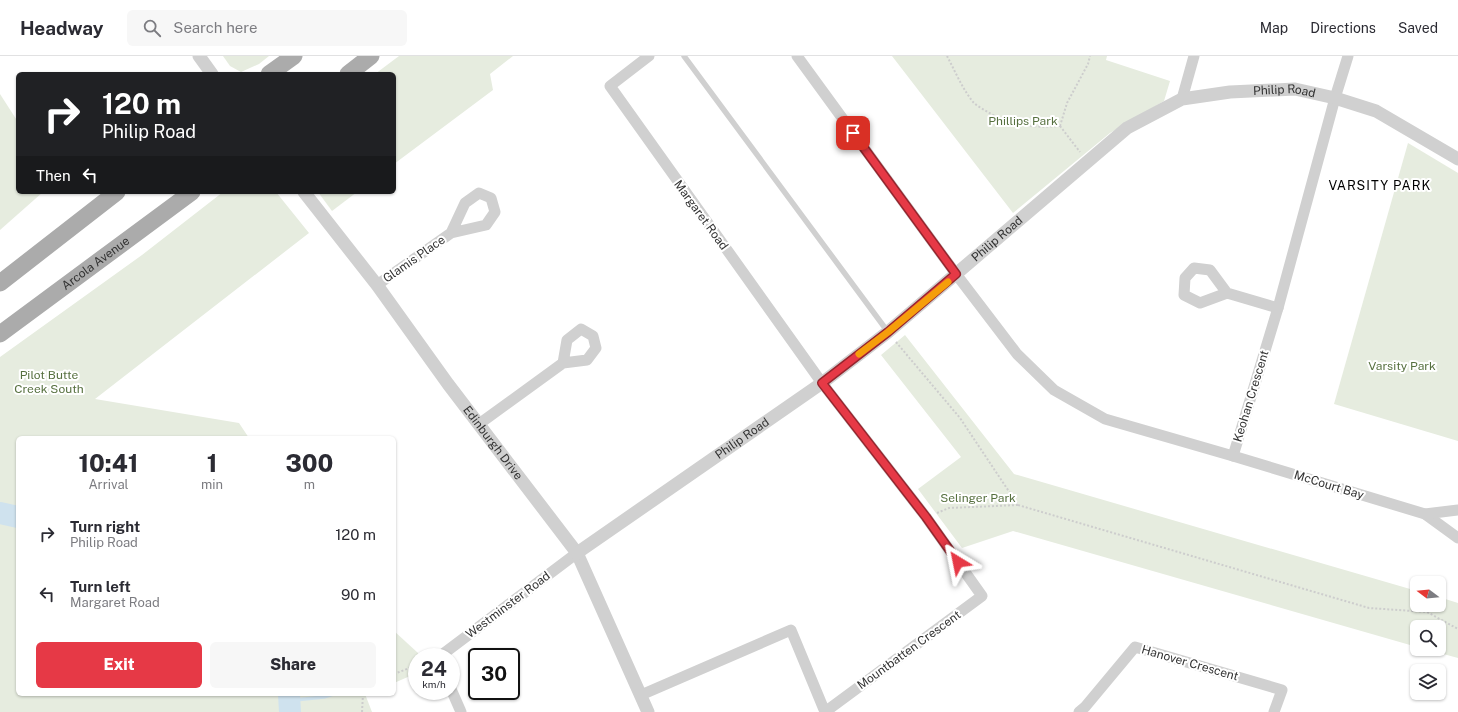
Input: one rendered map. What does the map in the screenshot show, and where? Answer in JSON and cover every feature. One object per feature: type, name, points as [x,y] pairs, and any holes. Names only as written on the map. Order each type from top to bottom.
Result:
[{"type":"main road","points":[[272,72],[294,56]]},
{"type":"main road","points":[[351,72],[371,56]]},
{"type":"main road","points":[[0,283],[114,194]]},
{"type":"main road","name":"Arcola Avenue","points":[[0,334],[189,194]]},
{"type":"street","points":[[199,56],[211,72]]},
{"type":"street","name":"Margaret Road","points":[[649,56],[610,86],[822,383]]},
{"type":"street","points":[[797,56],[956,274]]},
{"type":"street","points":[[1182,99],[1194,56]]},
{"type":"street","name":"Keohan Crescent","points":[[956,274],[1017,354],[1054,390],[1105,419],[1233,456],[1278,308],[1335,98],[1348,56]]},
{"type":"street","name":"Philip Road","points":[[577,553],[822,383],[888,332],[1127,128],[1182,99],[1230,92],[1295,89],[1335,98],[1376,111],[1458,159]]},
{"type":"street","name":"Edinburgh Drive","points":[[306,194],[377,285],[448,384],[577,553],[648,712]]},
{"type":"street","name":"Glamis Place","points":[[377,285],[451,233]]},
{"type":"street","points":[[1227,293],[1278,308]]},
{"type":"street","points":[[478,424],[563,363]]},
{"type":"street","name":"Mountbatten Crescent","points":[[641,695],[791,630],[825,712],[982,596],[926,517],[822,383]]},
{"type":"street","name":"McCourt Bay","points":[[1233,456],[1425,514],[1458,538]]},
{"type":"street","name":"McCourt Bay","points":[[1425,514],[1458,510]]},
{"type":"street","name":"Westminster Road","points":[[451,648],[577,553]]},
{"type":"street","name":"Hanover Crescent","points":[[1079,712],[1085,707],[1134,647],[1282,690],[1274,712]]},
{"type":"street","points":[[456,700],[461,712]]},
{"type":"lane","points":[[684,56],[888,332]]},
{"type":"path","points":[[947,56],[965,90],[974,103],[984,110],[1014,124],[1031,127],[1060,126]]},
{"type":"path","points":[[1060,126],[1067,103],[1088,64],[1090,56]]},
{"type":"path","points":[[1060,126],[1088,161]]},
{"type":"path","points":[[888,332],[960,418],[1018,505]]},
{"type":"path","points":[[926,517],[949,508],[1018,505],[1369,608],[1427,612],[1458,629]]},
{"type":"path","points":[[396,673],[408,669]]},
{"type":"path","points":[[362,712],[363,696]]},
{"type":"green space","points":[[223,56],[269,56],[259,64],[241,72],[230,66]]},
{"type":"green space","points":[[399,56],[513,56],[490,74],[493,90],[396,163],[396,72],[378,72]]},
{"type":"green space","name":"Phillips Park","points":[[892,56],[1107,56],[1106,60],[1170,81],[1164,101],[1110,133],[1013,213]]},
{"type":"green space","points":[[0,94],[16,119],[16,194],[41,194],[0,230]]},
{"type":"green space","name":"Varsity Park","points":[[1408,143],[1458,173],[1458,441],[1334,404]]},
{"type":"green space","name":"Pilot Butte Creek South","points":[[220,194],[278,194],[309,233],[95,399],[239,423],[248,436],[16,436],[16,696],[366,696],[372,712],[0,712],[0,357],[142,255]]},
{"type":"green space","points":[[319,194],[354,194],[332,211]]},
{"type":"green space","name":"Selinger Park","points":[[905,335],[1014,474],[1410,589],[1410,612],[1446,612],[1446,599],[1458,603],[1458,658],[1446,655],[1446,620],[1410,620],[1410,645],[1013,531],[962,548],[918,489],[961,457],[881,355]]},
{"type":"green space","points":[[396,633],[413,648],[408,648],[408,677],[396,682]]},
{"type":"waterway","points":[[0,513],[16,517]]},
{"type":"waterway","points":[[289,696],[290,712]]},
{"type":"waterway","points":[[291,707],[295,700],[327,696]]},
{"type":"slow traffic","points":[[859,354],[948,282]]},
{"type":"district","name":"VARSITY PARK","points":[[1380,185]]},
{"type":"route","points":[[853,133],[956,274],[888,332],[822,383],[926,517],[958,562]]}]
